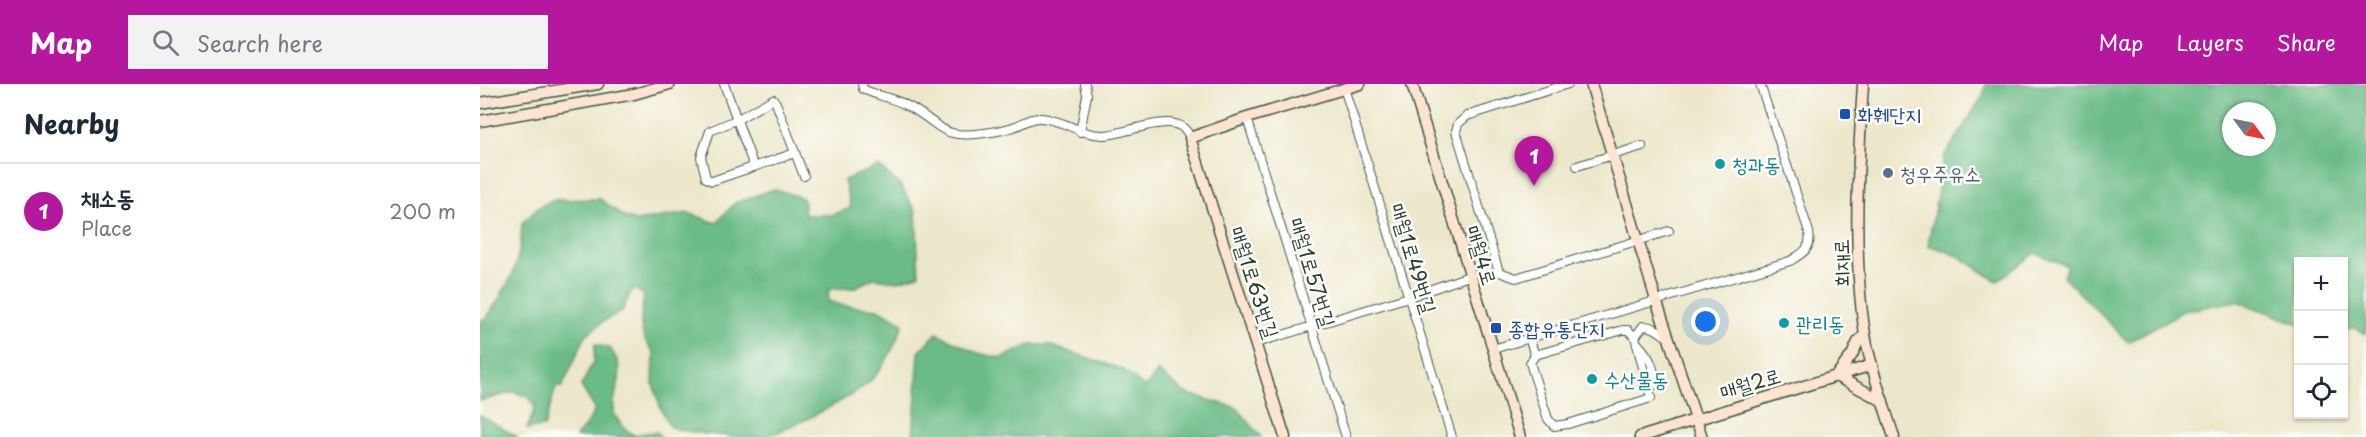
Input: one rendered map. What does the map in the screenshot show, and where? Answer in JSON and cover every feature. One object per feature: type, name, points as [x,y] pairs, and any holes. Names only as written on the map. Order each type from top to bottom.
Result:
[{"type":"street","points":[[480,103],[598,84]]},
{"type":"street","points":[[480,128],[486,121],[634,94],[670,84]]},
{"type":"street","points":[[724,84],[754,168]]},
{"type":"street","points":[[1080,132],[1087,95],[1085,84]]},
{"type":"street","points":[[863,87],[910,107],[929,118],[939,129],[950,134],[986,133],[1044,118],[1080,132],[1104,135],[1171,123],[1184,126],[1190,138],[1247,118],[1360,84]]},
{"type":"street","name":"매월4로","points":[[1412,84],[1520,437]]},
{"type":"street","points":[[1568,84],[1467,116],[1458,124],[1456,131],[1499,272],[1516,278],[1669,231]]},
{"type":"street","points":[[1591,84],[1637,241],[1702,437]]},
{"type":"street","points":[[1493,349],[1790,261],[1805,253],[1809,247],[1809,232],[1760,84]]},
{"type":"street","name":"회재로","points":[[1863,84],[1858,239],[1860,295],[1872,365],[1894,437]]},
{"type":"street","name":"매월1로49번길","points":[[1344,88],[1452,437]]},
{"type":"street","points":[[795,153],[712,182],[706,178],[701,157],[710,131],[738,119],[773,99],[795,153],[804,176]]},
{"type":"street","name":"매월1로57번길","points":[[1247,118],[1346,437]]},
{"type":"street","name":"매월1로63번길","points":[[1190,138],[1284,437]]},
{"type":"street","points":[[1577,166],[1642,146]]},
{"type":"street","points":[[1256,343],[1409,297],[1469,276]]},
{"type":"street","points":[[1654,385],[1655,378],[1650,357],[1636,340],[1628,330],[1535,355],[1530,363],[1548,419],[1557,427],[1651,398],[1636,340],[1643,326],[1655,327],[1669,339]]},
{"type":"street","points":[[1865,334],[1857,342],[1852,356],[1836,376],[1883,401]]},
{"type":"street","points":[[1529,338],[1535,355]]},
{"type":"street","name":"매월2로","points":[[1640,437],[1872,365]]},
{"type":"green space","points":[[1986,84],[2366,84],[2366,334],[2355,328],[2348,330],[2348,257],[2294,257],[2294,322],[2237,301],[2183,311],[2128,342],[2063,276],[2067,266],[2035,253],[1997,281],[1957,255],[1928,245],[1944,157],[1983,96]]},
{"type":"green space","points":[[879,166],[900,185],[916,212],[919,275],[898,281],[874,278],[853,288],[829,289],[828,301],[840,305],[878,309],[903,323],[890,353],[877,373],[864,386],[837,403],[786,428],[761,437],[715,435],[670,427],[653,384],[654,352],[642,332],[644,295],[633,288],[622,311],[586,335],[562,387],[556,387],[544,427],[527,429],[535,408],[529,397],[514,392],[480,401],[480,320],[486,319],[507,285],[519,252],[522,223],[539,207],[553,200],[600,199],[624,217],[636,221],[689,213],[716,223],[735,203],[774,189],[803,198],[805,215],[832,215],[851,208],[844,180]]},
{"type":"green space","points":[[937,333],[977,353],[1001,358],[1030,345],[1049,345],[1124,370],[1145,388],[1158,371],[1185,393],[1237,408],[1261,437],[913,437],[919,352]]},
{"type":"green space","points":[[595,344],[611,349],[618,362],[619,382],[614,400],[616,417],[635,436],[657,432],[661,437],[576,437],[595,409],[581,386],[594,361]]},
{"type":"green space","points":[[480,415],[517,437],[480,437]]},
{"type":"place","name":"화훼단지","points":[[1845,114]]},
{"type":"place","name":"청과동","points":[[1720,164]]},
{"type":"place","name":"청우주유소","points":[[1888,173]]},
{"type":"place","name":"채소동","points":[[1534,186]]},
{"type":"place","name":"관리동","points":[[1784,323]]},
{"type":"place","name":"종합유통단지","points":[[1496,328]]},
{"type":"place","name":"수산물동","points":[[1592,379]]}]
